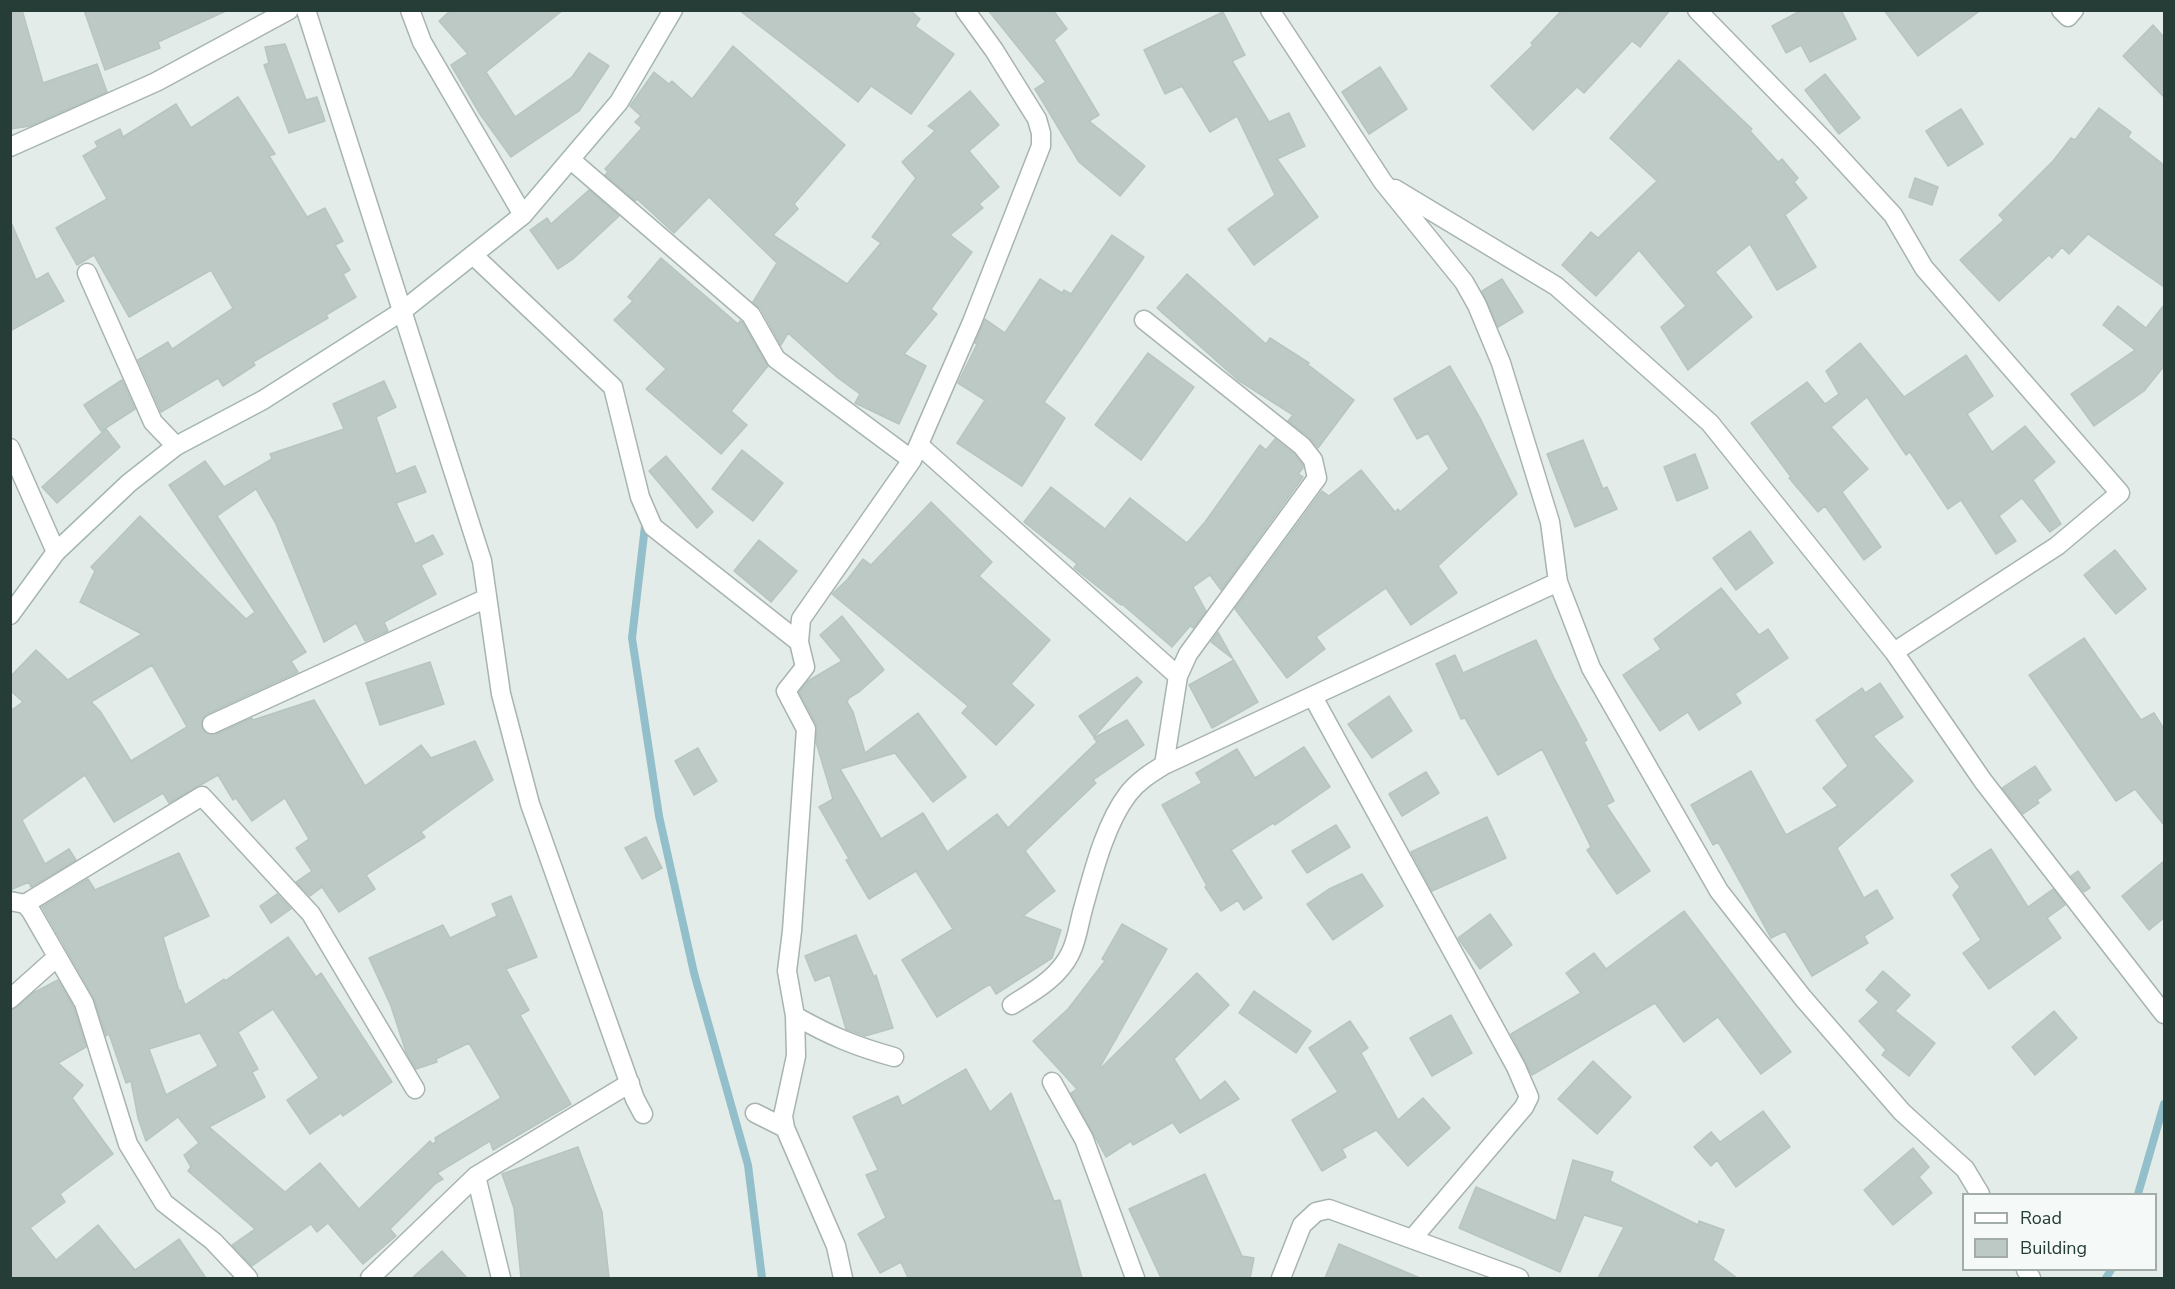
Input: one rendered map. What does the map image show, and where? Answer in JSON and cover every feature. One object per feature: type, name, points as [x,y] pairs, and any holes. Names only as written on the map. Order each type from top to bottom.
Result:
[{"type":"street","points":[[10,147],[156,82],[289,10]]},
{"type":"street","points":[[306,10],[482,561],[501,694],[530,804],[635,1099],[644,1114]]},
{"type":"street","points":[[410,10],[422,42],[523,215]]},
{"type":"street","points":[[10,615],[56,552],[129,483],[176,446],[263,399],[401,312],[523,215],[619,102],[673,10]]},
{"type":"street","points":[[843,1278],[836,1246],[785,1128],[783,1116],[796,1056],[795,1016],[787,971],[792,931],[806,729],[786,691],[805,667],[799,642],[801,619],[884,503],[916,453],[972,322],[1041,146],[1041,133],[1037,119],[994,50],[965,10]]},
{"type":"street","points":[[1270,10],[1284,35],[1383,182],[1464,282],[1489,330],[1550,522],[1558,582],[1591,668],[1719,891],[1803,998],[1902,1112],[1965,1169],[1979,1193]]},
{"type":"street","points":[[1697,10],[1824,140],[1893,215],[1924,268],[2120,492],[2057,546],[1894,652]]},
{"type":"street","points":[[2061,10],[2068,17],[2074,10]]},
{"type":"street","points":[[571,160],[751,315],[776,359],[916,453],[1178,676]]},
{"type":"street","points":[[1383,182],[1556,286],[1710,423],[1894,652],[1983,781],[2164,1014]]},
{"type":"street","points":[[473,255],[613,387],[640,496],[653,527],[799,642]]},
{"type":"street","points":[[87,273],[153,422],[176,446]]},
{"type":"street","points":[[1144,320],[1302,446],[1312,460],[1317,478],[1194,644],[1178,676],[1164,765]]},
{"type":"street","points":[[10,448],[56,552]]},
{"type":"street","points":[[1012,1005],[1043,985],[1059,970],[1071,953],[1090,883],[1113,819],[1128,794],[1142,780],[1164,765],[1558,582]]},
{"type":"street","points":[[212,724],[488,598]]},
{"type":"street","points":[[1312,697],[1516,1067],[1529,1097],[1524,1107],[1412,1239]]},
{"type":"street","points":[[248,1278],[213,1241],[164,1203],[128,1144],[84,1003],[57,957],[18,903],[202,796],[311,915],[415,1089]]},
{"type":"street","points":[[10,999],[57,957]]},
{"type":"street","points":[[795,1016],[832,1037],[860,1048],[894,1057]]},
{"type":"street","points":[[1052,1082],[1084,1139],[1135,1278]]},
{"type":"street","points":[[370,1278],[476,1176],[630,1083]]},
{"type":"street","points":[[755,1113],[785,1128]]},
{"type":"street","points":[[476,1176],[501,1278]]},
{"type":"street","points":[[1281,1278],[1302,1225],[1316,1212],[1329,1209],[1519,1278]]},
{"type":"building","points":[[10,10],[22,10],[43,83],[97,64],[107,92],[30,126],[10,129]]},
{"type":"building","points":[[84,10],[228,10],[158,42],[160,48],[105,70]]},
{"type":"building","points":[[451,10],[563,10],[486,72],[515,117],[572,77],[589,53],[609,66],[579,111],[511,157],[480,114],[451,65],[468,54],[439,21]]},
{"type":"building","points":[[739,10],[910,10],[920,19],[915,26],[954,54],[911,114],[871,86],[858,102]]},
{"type":"building","points":[[988,10],[1053,10],[1067,29],[1054,40],[1099,115],[1089,121],[1145,166],[1120,196],[1079,162],[1035,89],[1046,82]]},
{"type":"building","points":[[1562,10],[1670,10],[1640,47],[1632,41],[1584,93],[1577,87],[1533,130],[1491,86],[1533,45],[1531,43]]},
{"type":"building","points":[[1802,10],[1841,10],[1856,39],[1810,62],[1801,45],[1786,53],[1772,26]]},
{"type":"building","points":[[1884,10],[1981,10],[1918,56]]},
{"type":"building","points":[[1223,12],[1245,55],[1232,61],[1269,122],[1289,113],[1305,146],[1277,159],[1318,217],[1254,265],[1228,229],[1275,195],[1237,116],[1210,132],[1182,86],[1165,94],[1144,50]]},
{"type":"building","points":[[2153,25],[2164,37],[2164,97],[2123,56]]},
{"type":"building","points":[[285,44],[306,100],[317,97],[325,121],[289,133],[264,65],[269,63],[265,47]]},
{"type":"building","points":[[733,46],[845,145],[794,204],[798,209],[773,235],[847,284],[881,243],[872,237],[916,178],[902,162],[935,131],[928,126],[970,91],[999,125],[969,151],[999,187],[979,204],[983,208],[950,235],[972,252],[931,309],[937,314],[904,354],[926,366],[899,424],[855,403],[860,394],[838,378],[788,333],[781,345],[761,309],[753,302],[777,263],[709,197],[674,233],[637,199],[635,201],[605,175],[608,172],[605,169],[642,128],[635,122],[641,116],[630,106],[654,72],[669,84],[672,81],[692,99]]},
{"type":"building","points":[[1679,60],[1752,129],[1750,131],[1778,162],[1782,159],[1798,178],[1794,182],[1807,198],[1785,215],[1816,267],[1777,290],[1750,244],[1715,272],[1752,317],[1688,370],[1661,327],[1686,306],[1639,250],[1596,296],[1562,265],[1591,232],[1598,238],[1657,181],[1610,138]]},
{"type":"building","points":[[1380,67],[1407,109],[1369,134],[1342,92]]},
{"type":"building","points":[[1825,74],[1860,118],[1839,134],[1805,90]]},
{"type":"building","points":[[238,97],[275,154],[269,156],[307,217],[325,208],[343,241],[335,245],[350,270],[343,274],[356,297],[326,315],[328,318],[253,362],[255,365],[223,386],[218,378],[161,412],[138,360],[168,342],[172,349],[233,308],[211,270],[129,317],[94,255],[77,265],[56,228],[107,199],[83,156],[98,147],[95,142],[120,129],[123,137],[176,104],[191,128]]},
{"type":"building","points":[[2099,108],[2131,132],[2128,137],[2164,165],[2164,287],[2088,234],[2069,254],[2062,247],[2052,258],[2049,255],[1999,301],[1960,260],[2004,220],[1999,215],[2053,161],[2071,138],[2075,140]]},
{"type":"building","points":[[1961,109],[1983,144],[1948,166],[1926,131]]},
{"type":"building","points":[[1915,178],[1938,187],[1932,205],[1909,197]]},
{"type":"building","points":[[589,190],[619,216],[573,259],[558,269],[530,230],[547,218],[551,224]]},
{"type":"building","points":[[10,220],[36,280],[48,273],[64,301],[10,331]]},
{"type":"building","points":[[1112,235],[1144,257],[1044,402],[1065,418],[1022,486],[957,443],[985,400],[958,383],[977,344],[975,343],[985,319],[1005,333],[1040,279],[1062,293],[1064,290],[1071,294]]},
{"type":"building","points":[[661,258],[738,324],[742,322],[768,366],[731,411],[747,425],[721,454],[646,389],[666,369],[614,320],[633,301],[628,297]]},
{"type":"building","points":[[1187,274],[1266,344],[1270,338],[1309,363],[1307,364],[1354,400],[1318,448],[1309,437],[1288,421],[1293,415],[1238,380],[1157,308]]},
{"type":"building","points":[[1502,279],[1523,312],[1498,327],[1482,291]]},
{"type":"building","points":[[2164,305],[2164,366],[2144,391],[2094,426],[2071,394],[2135,350],[2103,325],[2118,306],[2146,328]]},
{"type":"building","points":[[1860,343],[1904,397],[1966,355],[1993,396],[1967,414],[1992,452],[2025,426],[2055,462],[2033,480],[2061,524],[2050,532],[2022,498],[1999,516],[2016,541],[1996,554],[1961,500],[1948,509],[1910,452],[1906,455],[1867,397],[1831,427],[1868,469],[1842,492],[1881,547],[1864,560],[1825,506],[1818,512],[1789,478],[1791,477],[1751,423],[1807,382],[1825,404],[1839,394],[1826,371]]},
{"type":"building","points":[[1148,353],[1194,387],[1141,460],[1095,425]]},
{"type":"building","points":[[1450,366],[1480,418],[1517,494],[1438,566],[1457,593],[1411,625],[1386,588],[1316,637],[1325,649],[1287,678],[1235,609],[1322,491],[1329,496],[1361,470],[1395,512],[1398,509],[1400,512],[1449,469],[1428,433],[1417,439],[1394,399]]},
{"type":"building","points":[[122,380],[135,409],[101,431],[84,405]]},
{"type":"building","points":[[384,381],[396,407],[376,417],[396,474],[415,466],[426,492],[396,503],[415,544],[433,535],[443,554],[421,565],[436,594],[384,622],[388,631],[365,641],[356,623],[324,642],[276,524],[256,489],[217,516],[306,652],[291,661],[298,672],[207,714],[203,718],[202,728],[206,733],[216,734],[252,718],[253,720],[314,700],[365,786],[421,745],[431,758],[475,741],[493,780],[421,832],[425,837],[366,875],[375,889],[339,912],[322,887],[310,896],[296,882],[312,871],[296,848],[309,839],[285,798],[252,821],[236,798],[233,800],[218,775],[169,803],[163,793],[114,822],[85,775],[22,820],[45,864],[69,849],[76,860],[31,887],[29,882],[10,890],[10,711],[23,702],[10,690],[10,677],[36,650],[68,680],[142,634],[80,602],[95,571],[91,567],[140,516],[246,619],[255,612],[169,485],[205,461],[224,487],[272,459],[270,454],[344,429],[333,404]],"holes":[[[152,665],[187,727],[131,761],[100,711],[91,702]]]},
{"type":"building","points":[[106,429],[120,447],[57,503],[42,487]]},
{"type":"building","points":[[1275,439],[1294,454],[1303,465],[1298,474],[1303,477],[1221,590],[1210,575],[1193,587],[1206,611],[1193,628],[1190,626],[1172,647],[1122,604],[1074,568],[1077,564],[1024,522],[1051,487],[1105,529],[1130,498],[1187,543],[1205,522],[1260,445],[1266,450]]},
{"type":"building","points":[[1583,440],[1603,489],[1607,487],[1617,509],[1575,527],[1547,454]]},
{"type":"building","points":[[742,450],[783,483],[753,521],[712,489]]},
{"type":"building","points":[[1695,454],[1708,488],[1677,501],[1664,467]]},
{"type":"building","points":[[666,456],[713,512],[697,528],[649,471]]},
{"type":"building","points":[[931,502],[992,562],[979,576],[1050,640],[1011,684],[1034,705],[996,745],[962,713],[968,706],[832,594],[847,580],[863,559],[871,565]]},
{"type":"building","points":[[1750,531],[1773,563],[1736,590],[1713,558]]},
{"type":"building","points":[[759,540],[797,571],[771,602],[734,571]]},
{"type":"building","points":[[2115,550],[2146,589],[2116,614],[2084,575]]},
{"type":"building","points":[[1721,588],[1759,635],[1768,629],[1788,658],[1735,694],[1741,703],[1699,730],[1688,712],[1660,731],[1623,675],[1661,649],[1654,639]]},
{"type":"building","points":[[842,616],[884,670],[847,702],[853,712],[865,753],[918,713],[966,777],[933,802],[895,753],[840,769],[881,839],[923,813],[947,852],[997,814],[1008,828],[1097,742],[1094,738],[1127,720],[1144,745],[1093,780],[1096,783],[1025,851],[1055,891],[1023,916],[1061,930],[1052,958],[996,994],[990,984],[937,1017],[902,960],[953,929],[916,871],[869,899],[819,807],[833,799],[816,742],[816,724],[799,692],[808,681],[842,661],[820,635]]},
{"type":"building","points":[[1218,632],[1233,659],[1211,642]]},
{"type":"building","points":[[2084,638],[2141,720],[2154,713],[2164,729],[2164,825],[2135,789],[2116,801],[2029,675]]},
{"type":"building","points":[[1536,640],[1587,740],[1584,742],[1614,801],[1606,805],[1650,871],[1617,894],[1587,850],[1591,847],[1542,749],[1498,775],[1465,718],[1461,719],[1436,664],[1455,655],[1463,673]]},
{"type":"building","points":[[1234,660],[1258,702],[1212,728],[1189,685]]},
{"type":"building","points":[[430,662],[444,704],[380,725],[366,683]]},
{"type":"building","points":[[1137,677],[1142,682],[1094,737],[1079,716]]},
{"type":"building","points":[[1880,683],[1903,717],[1873,736],[1913,781],[1837,848],[1864,898],[1877,890],[1893,918],[1864,936],[1868,943],[1812,976],[1785,931],[1771,938],[1718,842],[1713,845],[1691,805],[1751,771],[1786,835],[1838,806],[1823,788],[1848,766],[1816,720],[1862,688],[1865,693]]},
{"type":"building","points":[[1389,696],[1412,731],[1372,758],[1348,724]]},
{"type":"building","points":[[1304,747],[1330,787],[1275,825],[1273,823],[1231,850],[1262,898],[1244,910],[1238,900],[1221,911],[1205,887],[1207,886],[1162,805],[1202,783],[1196,773],[1237,749],[1255,778]]},
{"type":"building","points":[[698,748],[717,781],[694,795],[675,761]]},
{"type":"building","points":[[2035,766],[2051,790],[2037,800],[2039,803],[2023,814],[2002,788]]},
{"type":"building","points":[[1426,772],[1439,793],[1402,816],[1389,794]]},
{"type":"building","points":[[1487,817],[1506,858],[1432,891],[1411,852]]},
{"type":"building","points":[[1336,825],[1350,847],[1307,873],[1292,851]]},
{"type":"building","points":[[646,837],[662,868],[642,879],[625,848]]},
{"type":"building","points":[[1991,849],[2028,907],[2053,889],[2065,905],[2047,918],[2061,938],[1989,989],[1963,953],[1981,940],[1953,895],[1960,887],[1951,875]]},
{"type":"building","points":[[179,853],[209,916],[163,937],[185,1005],[224,979],[225,981],[288,937],[316,977],[321,973],[392,1082],[343,1116],[341,1113],[310,1134],[287,1100],[319,1078],[273,1009],[238,1032],[258,1069],[252,1072],[265,1097],[209,1127],[285,1192],[320,1163],[359,1209],[430,1141],[432,1144],[436,1142],[435,1138],[501,1098],[469,1043],[436,1059],[437,1062],[416,1069],[406,1052],[391,1006],[369,958],[443,925],[450,938],[497,916],[492,904],[511,896],[537,957],[506,969],[529,1010],[520,1015],[571,1104],[493,1150],[490,1141],[437,1173],[443,1179],[436,1183],[390,1229],[396,1236],[363,1264],[328,1223],[317,1232],[311,1224],[252,1266],[232,1245],[255,1229],[188,1171],[191,1167],[184,1155],[199,1143],[178,1117],[146,1141],[138,1118],[131,1081],[126,1083],[109,1034],[106,1036],[94,998],[42,907],[88,879],[95,890]],"holes":[[[200,1033],[218,1066],[166,1095],[149,1049]]]},
{"type":"building","points":[[2164,861],[2164,918],[2149,930],[2122,896]]},
{"type":"building","points":[[2078,871],[2090,888],[2084,892],[2071,876]]},
{"type":"building","points":[[1362,874],[1383,906],[1333,940],[1307,904],[1329,889]]},
{"type":"building","points":[[277,894],[291,909],[271,923],[260,906]]},
{"type":"building","points":[[1684,911],[1791,1052],[1761,1074],[1718,1017],[1684,1042],[1655,1003],[1532,1075],[1511,1034],[1581,993],[1566,973],[1594,953],[1606,969]]},
{"type":"building","points":[[1490,914],[1512,945],[1480,969],[1458,938]]},
{"type":"building","points":[[1122,924],[1167,949],[1100,1067],[1197,973],[1229,1005],[1174,1059],[1200,1101],[1225,1081],[1239,1099],[1180,1133],[1173,1123],[1175,1121],[1133,1145],[1131,1141],[1106,1157],[1071,1093],[1077,1089],[1033,1041],[1068,1009],[1105,961],[1102,959]]},
{"type":"building","points":[[856,935],[874,977],[876,975],[893,1028],[865,1036],[846,1029],[830,975],[815,981],[805,956]]},
{"type":"building","points":[[1883,971],[1910,995],[1895,1011],[1935,1043],[1909,1076],[1882,1055],[1886,1050],[1859,1021],[1879,1002],[1866,990]]},
{"type":"building","points":[[58,980],[74,1008],[86,1047],[58,1063],[83,1085],[72,1098],[113,1154],[60,1194],[65,1202],[30,1228],[56,1260],[98,1225],[135,1270],[179,1239],[206,1278],[10,1278],[10,1010],[33,993]]},
{"type":"building","points":[[1254,991],[1311,1031],[1296,1053],[1239,1013]]},
{"type":"building","points":[[2054,1011],[2077,1038],[2035,1075],[2012,1047]]},
{"type":"building","points":[[1451,1015],[1472,1053],[1432,1076],[1410,1038]]},
{"type":"building","points":[[1350,1021],[1368,1048],[1361,1053],[1398,1120],[1423,1098],[1450,1128],[1408,1166],[1376,1130],[1342,1149],[1346,1157],[1322,1171],[1292,1120],[1338,1092],[1309,1048]]},
{"type":"building","points":[[1593,1061],[1631,1097],[1597,1134],[1558,1099]]},
{"type":"building","points":[[966,1069],[990,1112],[1011,1093],[1054,1201],[1060,1200],[1082,1278],[908,1278],[901,1262],[880,1273],[858,1234],[886,1218],[866,1175],[878,1170],[853,1117],[898,1096],[902,1106]]},
{"type":"building","points":[[1763,1111],[1790,1147],[1736,1187],[1717,1160],[1711,1166],[1694,1147],[1711,1132],[1720,1142]]},
{"type":"building","points":[[578,1147],[602,1212],[609,1278],[521,1278],[514,1208],[502,1174]]},
{"type":"building","points":[[1913,1148],[1929,1167],[1919,1177],[1932,1193],[1893,1225],[1864,1190]]},
{"type":"building","points":[[1573,1160],[1613,1172],[1610,1181],[1698,1225],[1699,1221],[1724,1230],[1713,1260],[1737,1278],[1598,1278],[1624,1227],[1584,1215],[1560,1272],[1459,1228],[1476,1187],[1556,1221]]},
{"type":"building","points":[[1205,1174],[1242,1256],[1254,1258],[1250,1278],[1161,1278],[1129,1209]]},
{"type":"building","points":[[1339,1244],[1420,1278],[1325,1278]]},
{"type":"building","points":[[442,1251],[467,1278],[412,1278]]},
{"type":"waterway","points":[[645,526],[632,638],[659,816],[694,973],[748,1165],[762,1278]]},
{"type":"waterway","points":[[2138,1193],[2164,1104]]},
{"type":"waterway","points":[[2106,1278],[2110,1271]]}]
